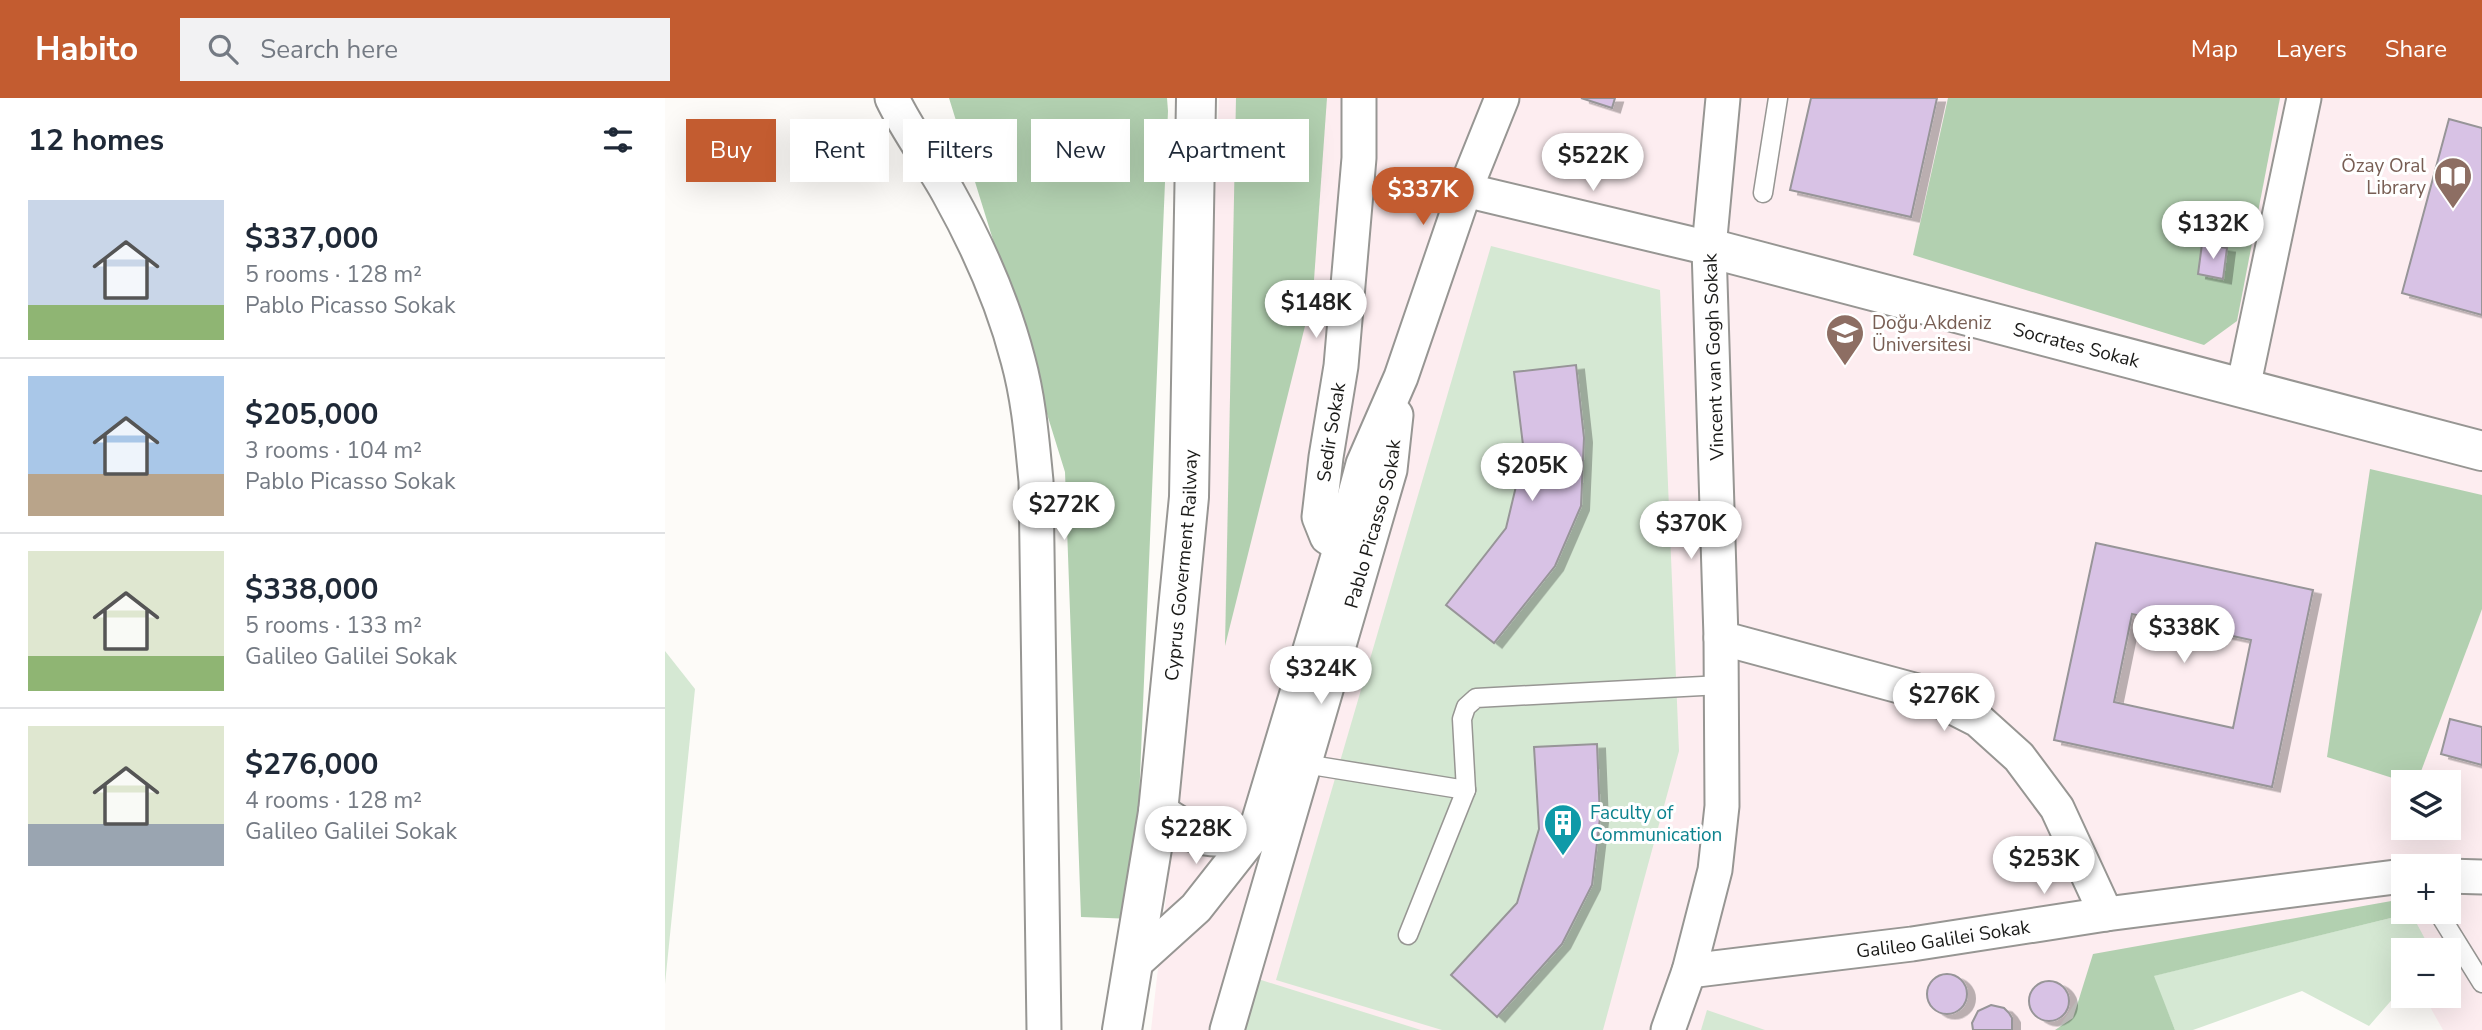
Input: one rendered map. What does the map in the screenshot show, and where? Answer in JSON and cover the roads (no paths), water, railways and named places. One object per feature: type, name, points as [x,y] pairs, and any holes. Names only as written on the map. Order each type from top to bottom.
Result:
[{"type":"main road","name":"Cyprus Goverment Railway","points":[[1122,1030],[1158,812],[1189,497],[1196,98]]},
{"type":"main road","name":"Socrates Sokak","points":[[1709,248],[2482,451]]},
{"type":"main road","points":[[1158,812],[1177,827],[1201,837],[1223,839],[1255,833]]},
{"type":"street","points":[[892,98],[979,249],[1019,361],[1030,419],[1036,481],[1044,1030]]},
{"type":"street","name":"Sedir Sokak","points":[[1341,546],[1327,537],[1319,517],[1341,366],[1359,158],[1359,98]]},
{"type":"street","name":"Pablo Picasso Sokak","points":[[1134,964],[1196,908],[1255,833],[1363,464],[1401,377],[1465,190],[1502,98]]},
{"type":"street","name":"Vincent van Gogh Sokak","points":[[1668,1030],[1689,971],[1715,870],[1722,806],[1721,638],[1709,248],[1723,98]]},
{"type":"street","points":[[2243,388],[2304,98]]},
{"type":"street","name":"Socrates Sokak","points":[[1465,190],[1709,248]]},
{"type":"street","name":"Pablo Picasso Sokak","points":[[1227,1030],[1390,470],[1401,377]]},
{"type":"street","points":[[1721,638],[1925,693],[1977,720],[2019,757],[2057,808],[2106,914]]},
{"type":"street","points":[[2461,876],[2482,877]]},
{"type":"street","name":"Galileo Galilei Sokak","points":[[1689,971],[1912,944],[2106,914],[2391,878]]},
{"type":"lane","points":[[1763,193],[1778,98]]},
{"type":"lane","points":[[1408,935],[1466,790],[1462,719],[1466,707],[1476,698],[1721,685]]},
{"type":"lane","points":[[1305,764],[1466,790]]},
{"type":"lane","points":[[2445,924],[2482,983]]},
{"type":"place","name":"Özay Oral Library","points":[[2453,210]]},
{"type":"place","name":"Doğu Akdeniz Üniversitesi","points":[[1845,367]]},
{"type":"place","name":"Faculty of Communication","points":[[1563,857]]}]
